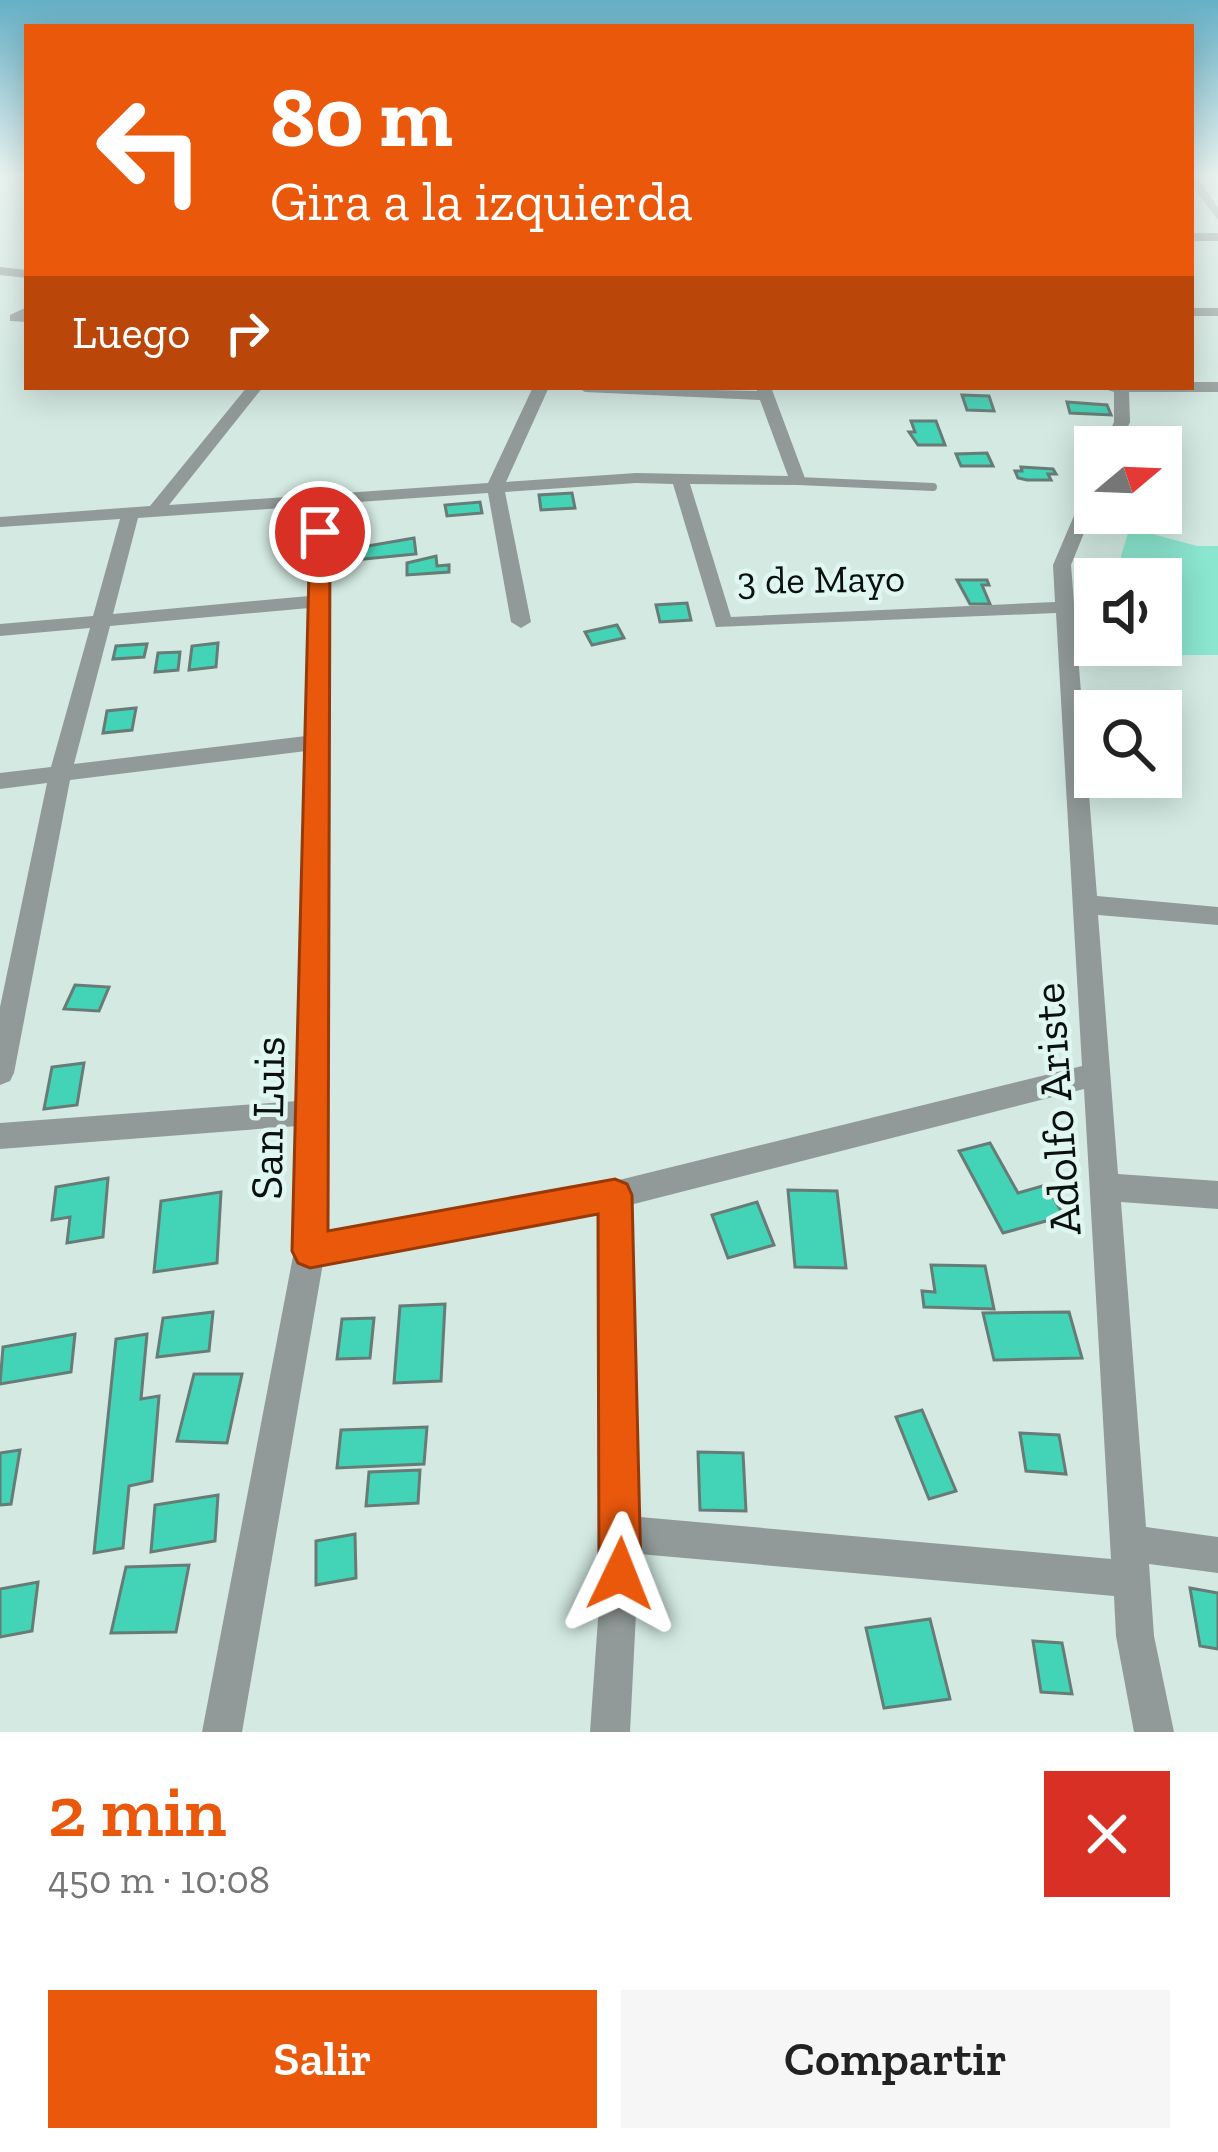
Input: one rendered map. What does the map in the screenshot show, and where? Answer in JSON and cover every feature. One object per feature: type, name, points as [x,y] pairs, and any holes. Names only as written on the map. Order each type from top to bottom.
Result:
[{"type":"street","points":[[155,511],[253,390]]},
{"type":"street","points":[[520,622],[495,487],[540,390]]},
{"type":"street","points":[[0,522],[495,487],[798,481],[764,392],[692,390]]},
{"type":"street","points":[[1120,426],[1122,390]]},
{"type":"street","name":"3 de Mayo","points":[[680,480],[723,623],[1065,607]]},
{"type":"street","name":"San Luis","points":[[222,1732],[310,1251],[320,498]]},
{"type":"street","points":[[0,1073],[60,775],[130,513]]},
{"type":"street","name":"Adolfo Ariste","points":[[1075,534],[1062,565],[1135,1636],[1154,1732]]},
{"type":"street","points":[[0,630],[319,601]]},
{"type":"street","points":[[0,781],[317,742]]},
{"type":"street","points":[[1085,904],[1218,916]]},
{"type":"street","points":[[310,1251],[615,1195],[1096,1074]]},
{"type":"street","points":[[0,1136],[314,1112]]},
{"type":"street","points":[[1104,1187],[1218,1196]]},
{"type":"street","points":[[610,1732],[622,1534],[615,1195]]},
{"type":"street","points":[[622,1534],[1130,1561],[1218,1555]]},
{"type":"lane","points":[[798,481],[933,487]]},
{"type":"green space","points":[[1128,534],[1218,546],[1218,655],[1182,655],[1182,558],[1121,556]]},
{"type":"building","points":[[962,395],[989,396],[994,411],[967,410]]},
{"type":"building","points":[[1067,402],[1107,405],[1111,415],[1070,413]]},
{"type":"building","points":[[911,421],[936,421],[945,445],[918,445],[909,432],[915,432]]},
{"type":"building","points":[[987,453],[993,466],[961,466],[956,454]]},
{"type":"building","points":[[1021,467],[1053,469],[1056,474],[1048,474],[1051,480],[1027,480],[1018,478],[1015,471],[1022,471]]},
{"type":"building","points":[[572,493],[575,508],[541,510],[539,495]]},
{"type":"building","points":[[480,502],[482,513],[447,516],[445,505]]},
{"type":"building","points":[[414,538],[416,554],[333,562],[333,552]]},
{"type":"building","points":[[436,556],[437,566],[449,565],[449,572],[407,575],[407,563]]},
{"type":"building","points":[[957,580],[987,580],[989,585],[982,585],[990,604],[970,604]]},
{"type":"building","points":[[687,603],[691,620],[660,622],[656,605]]},
{"type":"building","points":[[617,625],[624,638],[592,645],[585,632]]},
{"type":"building","points":[[218,643],[216,667],[189,670],[192,646]]},
{"type":"building","points":[[147,644],[144,657],[113,659],[116,646]]},
{"type":"building","points":[[180,652],[178,670],[155,672],[158,653]]},
{"type":"building","points":[[136,708],[132,730],[103,733],[107,711]]},
{"type":"building","points":[[75,985],[109,987],[99,1011],[64,1009]]},
{"type":"building","points":[[84,1063],[77,1105],[44,1109],[52,1067]]},
{"type":"building","points":[[990,1143],[1018,1193],[1046,1185],[1064,1216],[1003,1233],[959,1151]]},
{"type":"building","points":[[108,1178],[103,1237],[67,1243],[70,1217],[52,1220],[56,1187]]},
{"type":"building","points":[[788,1190],[837,1191],[846,1268],[795,1267]]},
{"type":"building","points":[[221,1192],[217,1263],[154,1272],[161,1201]]},
{"type":"building","points":[[757,1202],[774,1245],[728,1258],[712,1215]]},
{"type":"building","points":[[931,1265],[985,1266],[994,1309],[924,1307],[922,1291],[935,1292]]},
{"type":"building","points":[[445,1304],[441,1381],[394,1383],[400,1306]]},
{"type":"building","points":[[213,1312],[209,1351],[157,1357],[163,1318]]},
{"type":"building","points":[[1069,1312],[1082,1358],[994,1360],[983,1313]]},
{"type":"building","points":[[374,1318],[370,1358],[337,1359],[342,1319]]},
{"type":"building","points":[[75,1334],[71,1372],[0,1384],[3,1347]]},
{"type":"building","points":[[147,1334],[141,1399],[159,1396],[152,1481],[129,1486],[123,1548],[94,1553],[116,1339]]},
{"type":"building","points":[[194,1374],[242,1374],[227,1443],[177,1441]]},
{"type":"building","points":[[922,1410],[956,1491],[929,1499],[896,1417]]},
{"type":"building","points":[[427,1427],[424,1464],[337,1468],[341,1430]]},
{"type":"building","points":[[1020,1433],[1059,1435],[1066,1474],[1026,1471]]},
{"type":"building","points":[[20,1450],[11,1504],[0,1505],[0,1453]]},
{"type":"building","points":[[698,1452],[743,1453],[746,1511],[700,1510]]},
{"type":"building","points":[[420,1470],[418,1503],[366,1506],[369,1472]]},
{"type":"building","points":[[218,1495],[215,1541],[151,1552],[155,1505]]},
{"type":"building","points":[[355,1534],[356,1578],[316,1585],[316,1541]]},
{"type":"building","points":[[189,1565],[176,1632],[111,1633],[126,1567]]},
{"type":"building","points":[[38,1582],[32,1631],[0,1637],[0,1589]]},
{"type":"building","points":[[1190,1588],[1218,1593],[1218,1649],[1200,1646]]},
{"type":"building","points":[[930,1619],[950,1699],[884,1708],[866,1628]]},
{"type":"building","points":[[1033,1641],[1062,1643],[1072,1694],[1041,1692]]},
{"type":"route","points":[[320,532],[310,1251],[615,1195],[620,1574]]}]
